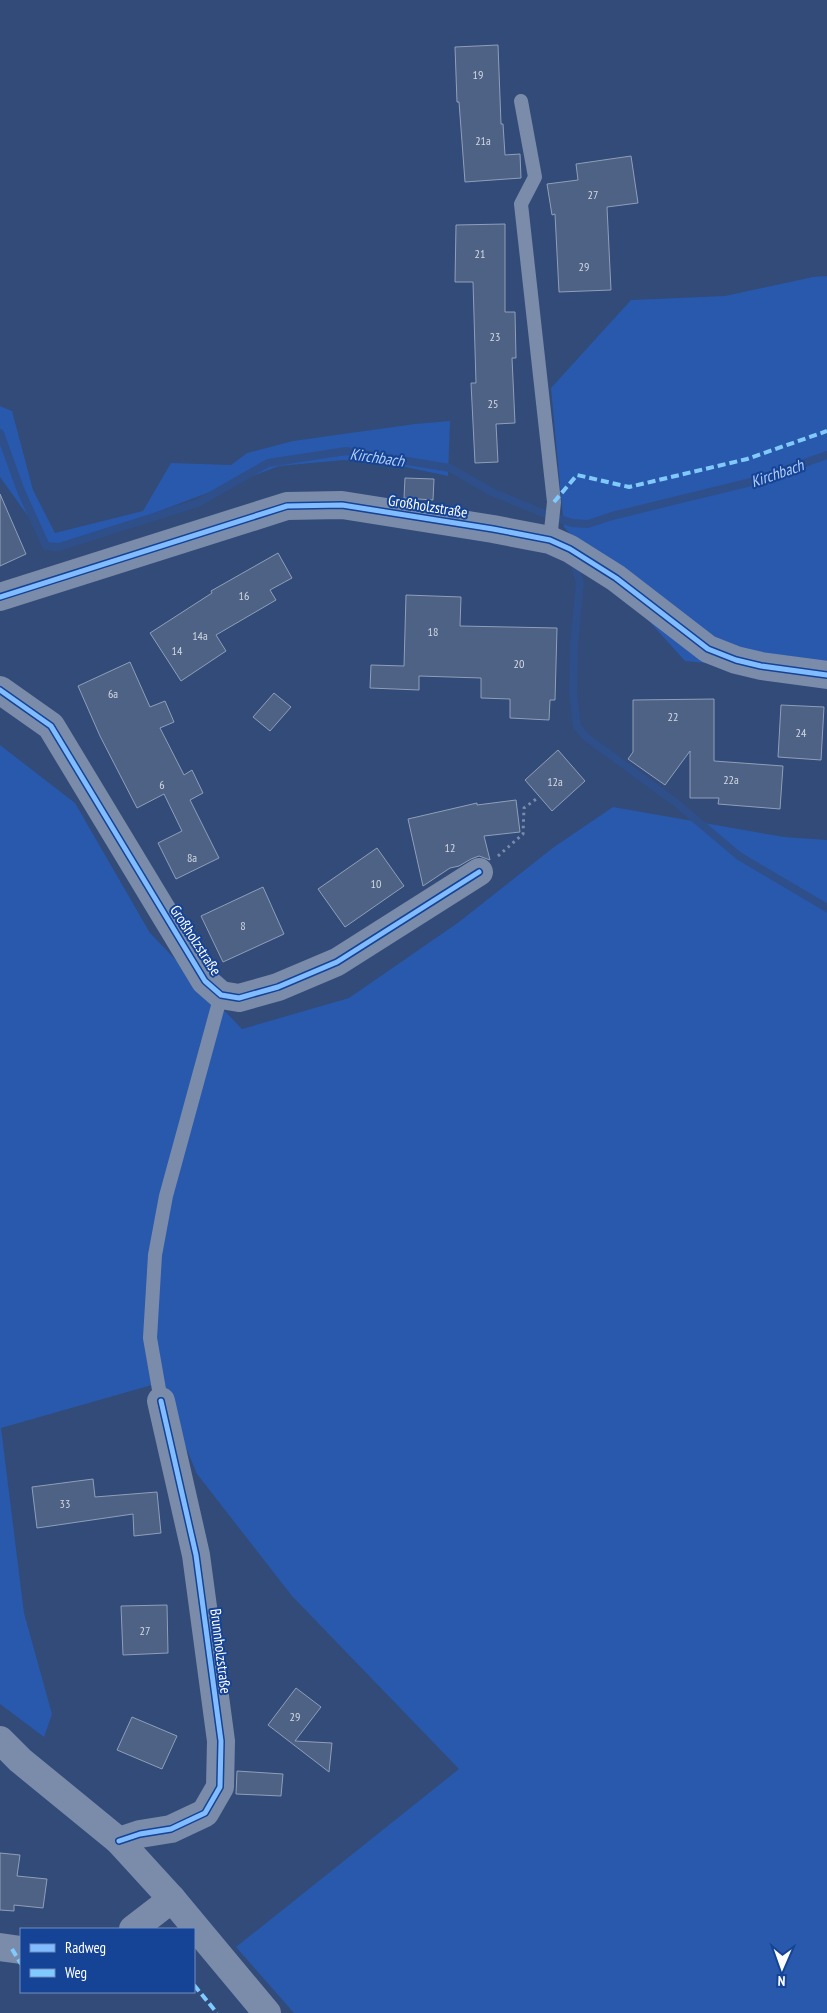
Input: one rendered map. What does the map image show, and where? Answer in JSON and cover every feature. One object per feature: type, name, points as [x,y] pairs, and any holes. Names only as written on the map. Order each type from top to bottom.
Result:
[{"type":"street","name":"Großholzstraße","points":[[0,597],[287,506],[342,505],[493,528],[550,540],[570,549],[616,578],[708,648],[744,662],[827,675]]},
{"type":"street","name":"Großholzstraße","points":[[0,690],[51,726],[205,981],[221,995],[239,998],[278,987],[337,962],[479,872]]},
{"type":"street","name":"Brunnholzstraße","points":[[120,1841],[140,1834],[171,1829],[205,1813],[220,1787],[220,1741],[196,1555],[161,1401]]},
{"type":"street","points":[[0,1740],[20,1760],[120,1841],[172,1899],[267,2013]]},
{"type":"street","points":[[134,1928],[172,1899]]},
{"type":"street","points":[[0,1947],[20,1950]]},
{"type":"lane","points":[[521,101],[535,177],[521,204],[554,502],[550,540]]},
{"type":"lane","points":[[161,1401],[150,1338],[155,1255],[166,1196],[221,995]]},
{"type":"path","points":[[479,872],[523,834],[524,808],[540,797]]},
{"type":"shaded area","points":[[827,276],[827,675],[685,661],[564,527],[551,388],[631,300],[725,296],[813,277]]},
{"type":"shaded area","points":[[0,406],[12,411],[33,490],[55,533],[143,511],[171,463],[231,465],[247,453],[293,441],[450,421],[448,476],[401,466],[344,460],[279,466],[53,551],[0,477]]},
{"type":"shaded area","points":[[0,745],[75,803],[150,933],[242,1029],[349,998],[459,922],[554,847],[613,807],[784,837],[827,840],[827,2013],[294,2013],[236,1947],[459,1769],[292,1596],[197,1474],[159,1383],[1,1428],[24,1613],[52,1714],[44,1737],[0,1704]]},
{"type":"building","points":[[498,45],[501,124],[503,124],[505,155],[520,154],[521,178],[465,182],[459,102],[457,102],[455,47]]},
{"type":"building","points":[[631,156],[638,203],[607,207],[611,290],[559,292],[555,214],[552,215],[547,184],[578,180],[576,164]]},
{"type":"building","points":[[505,224],[505,312],[515,312],[516,358],[512,358],[515,423],[496,424],[498,462],[475,463],[471,383],[476,383],[473,282],[455,282],[456,225]]},
{"type":"building","points":[[405,478],[434,479],[433,500],[404,498]]},
{"type":"building","points":[[0,494],[26,554],[0,566]]},
{"type":"building","points":[[278,553],[292,578],[270,590],[276,600],[216,635],[226,651],[181,681],[150,633],[212,593],[211,591]]},
{"type":"building","points":[[406,595],[461,597],[460,626],[557,628],[555,700],[550,700],[549,720],[510,718],[510,699],[481,698],[481,678],[419,676],[419,690],[370,688],[371,665],[404,666]]},
{"type":"building","points":[[130,662],[150,707],[165,701],[174,722],[160,728],[184,775],[192,770],[203,793],[190,800],[219,858],[176,879],[158,843],[182,831],[164,794],[137,808],[100,736],[78,686]]},
{"type":"building","points":[[274,693],[291,707],[270,731],[253,717]]},
{"type":"building","points":[[714,699],[714,761],[783,766],[780,809],[718,804],[719,798],[690,798],[690,751],[665,785],[628,759],[633,752],[633,700]]},
{"type":"building","points":[[781,705],[824,707],[821,760],[778,757]]},
{"type":"building","points":[[558,750],[585,781],[552,811],[525,780]]},
{"type":"building","points":[[516,800],[520,832],[484,836],[490,860],[479,856],[471,859],[459,866],[450,868],[423,886],[408,819],[477,803],[477,805]]},
{"type":"building","points":[[377,848],[404,886],[345,927],[318,889]]},
{"type":"building","points":[[263,887],[284,934],[223,962],[201,916]]},
{"type":"building","points":[[93,1479],[95,1497],[157,1492],[161,1533],[134,1536],[133,1514],[37,1528],[32,1487]]},
{"type":"building","points":[[167,1605],[168,1653],[123,1655],[121,1606]]},
{"type":"building","points":[[296,1688],[321,1707],[295,1741],[332,1743],[329,1772],[268,1725]]},
{"type":"building","points":[[132,1717],[177,1736],[162,1769],[117,1750]]},
{"type":"building","points":[[237,1771],[283,1774],[281,1796],[236,1794]]},
{"type":"building","points":[[0,1853],[20,1855],[17,1876],[47,1879],[43,1908],[14,1905],[14,1911],[0,1910]]},
{"type":"waterway","name":"Kirchbach","points":[[0,433],[21,491],[46,546],[59,547],[198,503],[268,463],[346,451],[450,468],[492,492],[543,513],[572,523],[588,524],[612,516],[751,482],[827,455]]},
{"type":"waterway","points":[[576,569],[580,583],[574,644],[573,693],[577,726],[586,737],[675,802],[739,856],[827,908]]},
{"type":"marked path","points":[[554,502],[577,475],[629,487],[747,459],[827,431]]},
{"type":"marked path","points":[[12,1949],[20,1962]]},
{"type":"marked path","points":[[195,1986],[217,2013]]},
{"type":"cycle path","points":[[0,597],[287,506],[342,505],[550,540],[570,549],[616,578],[708,649],[736,660],[761,666],[827,675]]},
{"type":"cycle path","points":[[0,690],[51,726],[205,981],[221,995],[239,998],[278,987],[337,962],[479,872]]},
{"type":"cycle path","points":[[119,1841],[140,1834],[171,1829],[205,1813],[220,1787],[221,1741],[196,1555],[161,1401]]}]
